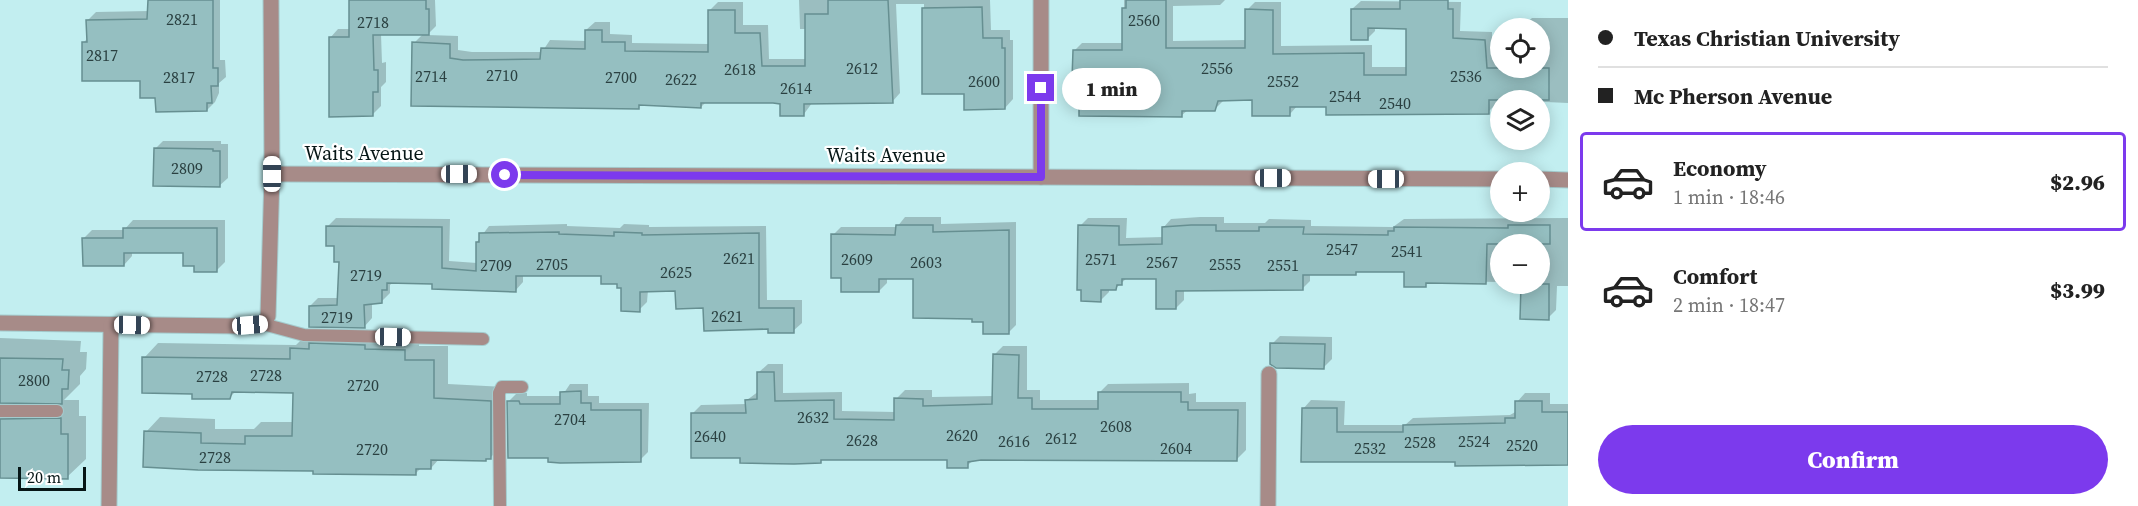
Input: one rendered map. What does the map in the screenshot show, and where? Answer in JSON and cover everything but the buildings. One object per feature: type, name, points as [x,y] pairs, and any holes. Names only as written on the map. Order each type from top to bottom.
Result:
[{"type":"street","points":[[0,323],[237,326],[263,324],[268,316],[272,174],[271,0]]},
{"type":"street","points":[[1041,0],[1041,177]]},
{"type":"street","name":"Waits Avenue","points":[[272,174],[1490,179]]},
{"type":"street","points":[[1550,179],[1568,180]]},
{"type":"street","points":[[109,506],[111,325]]},
{"type":"street","points":[[1268,506],[1269,374]]},
{"type":"lane","points":[[263,324],[304,335],[483,339]]},
{"type":"lane","points":[[500,506],[499,393],[502,387],[522,387]]},
{"type":"lane","points":[[0,411],[57,411]]},
{"type":"route","points":[[505,175],[1041,177],[1041,88]]}]
